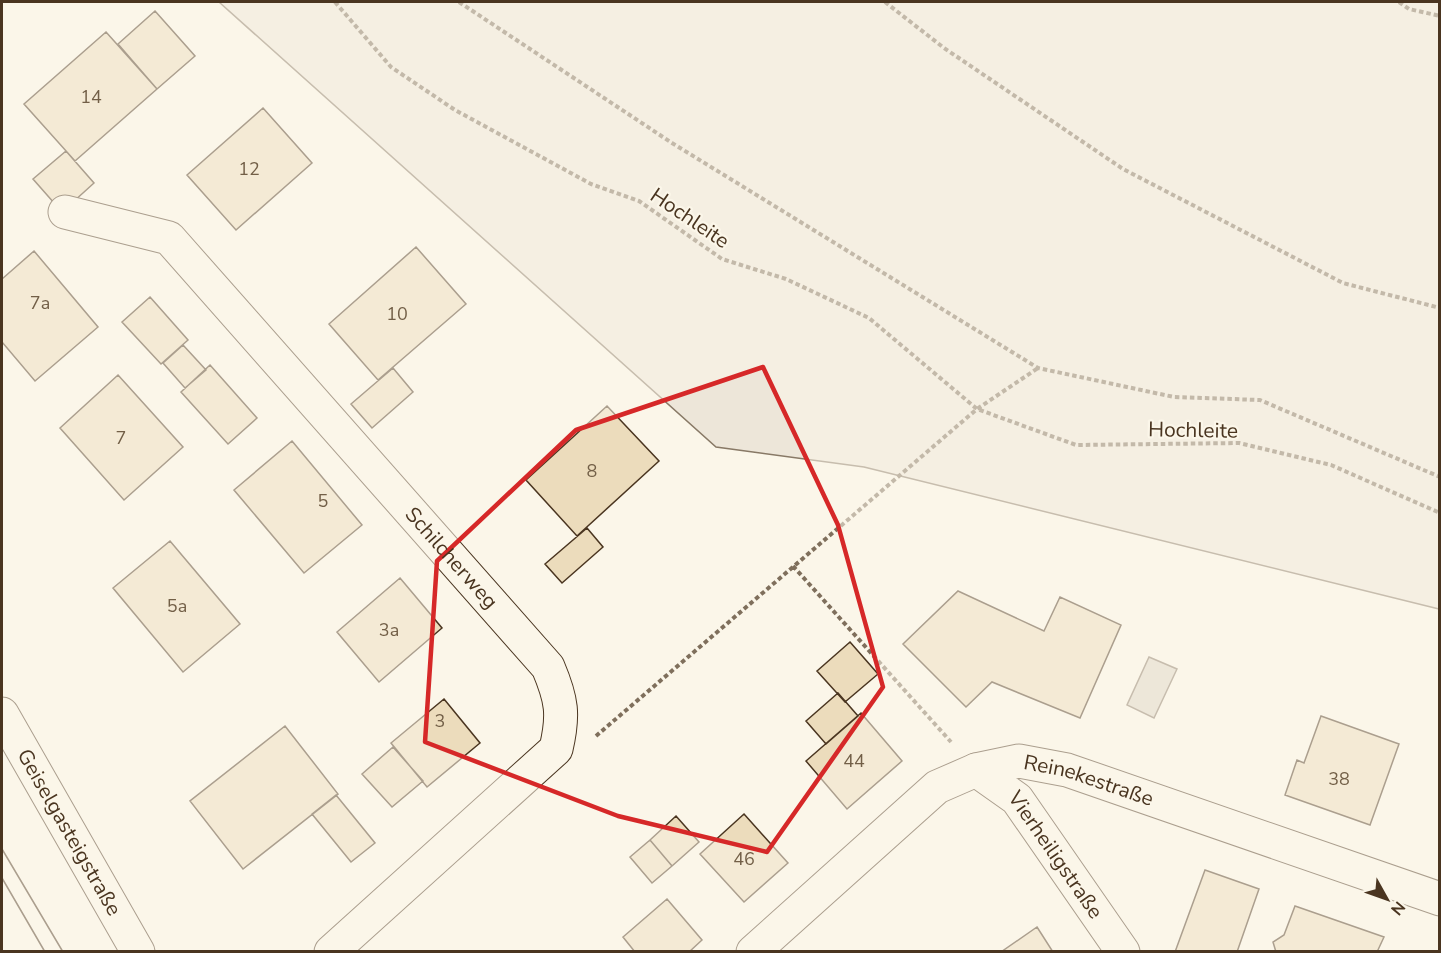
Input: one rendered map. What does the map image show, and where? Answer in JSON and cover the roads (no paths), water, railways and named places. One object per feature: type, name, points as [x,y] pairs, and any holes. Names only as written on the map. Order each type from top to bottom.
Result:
[{"type":"street","name":"Schilcherweg","points":[[65,212],[169,238],[548,667],[560,696],[562,723],[556,749],[331,951]]},
{"type":"street","name":"Geiselgasteigstraße","points":[[2,714],[138,951]]},
{"type":"street","name":"Reinekestraße","points":[[753,951],[937,787],[976,770],[1019,761],[1067,770],[1440,899]]},
{"type":"street","name":"Vierheiligstraße","points":[[976,770],[1017,799],[1124,951]]},
{"type":"tram line","points":[[2,849],[63,952]]},
{"type":"tram line","points":[[2,878],[45,952]]}]
